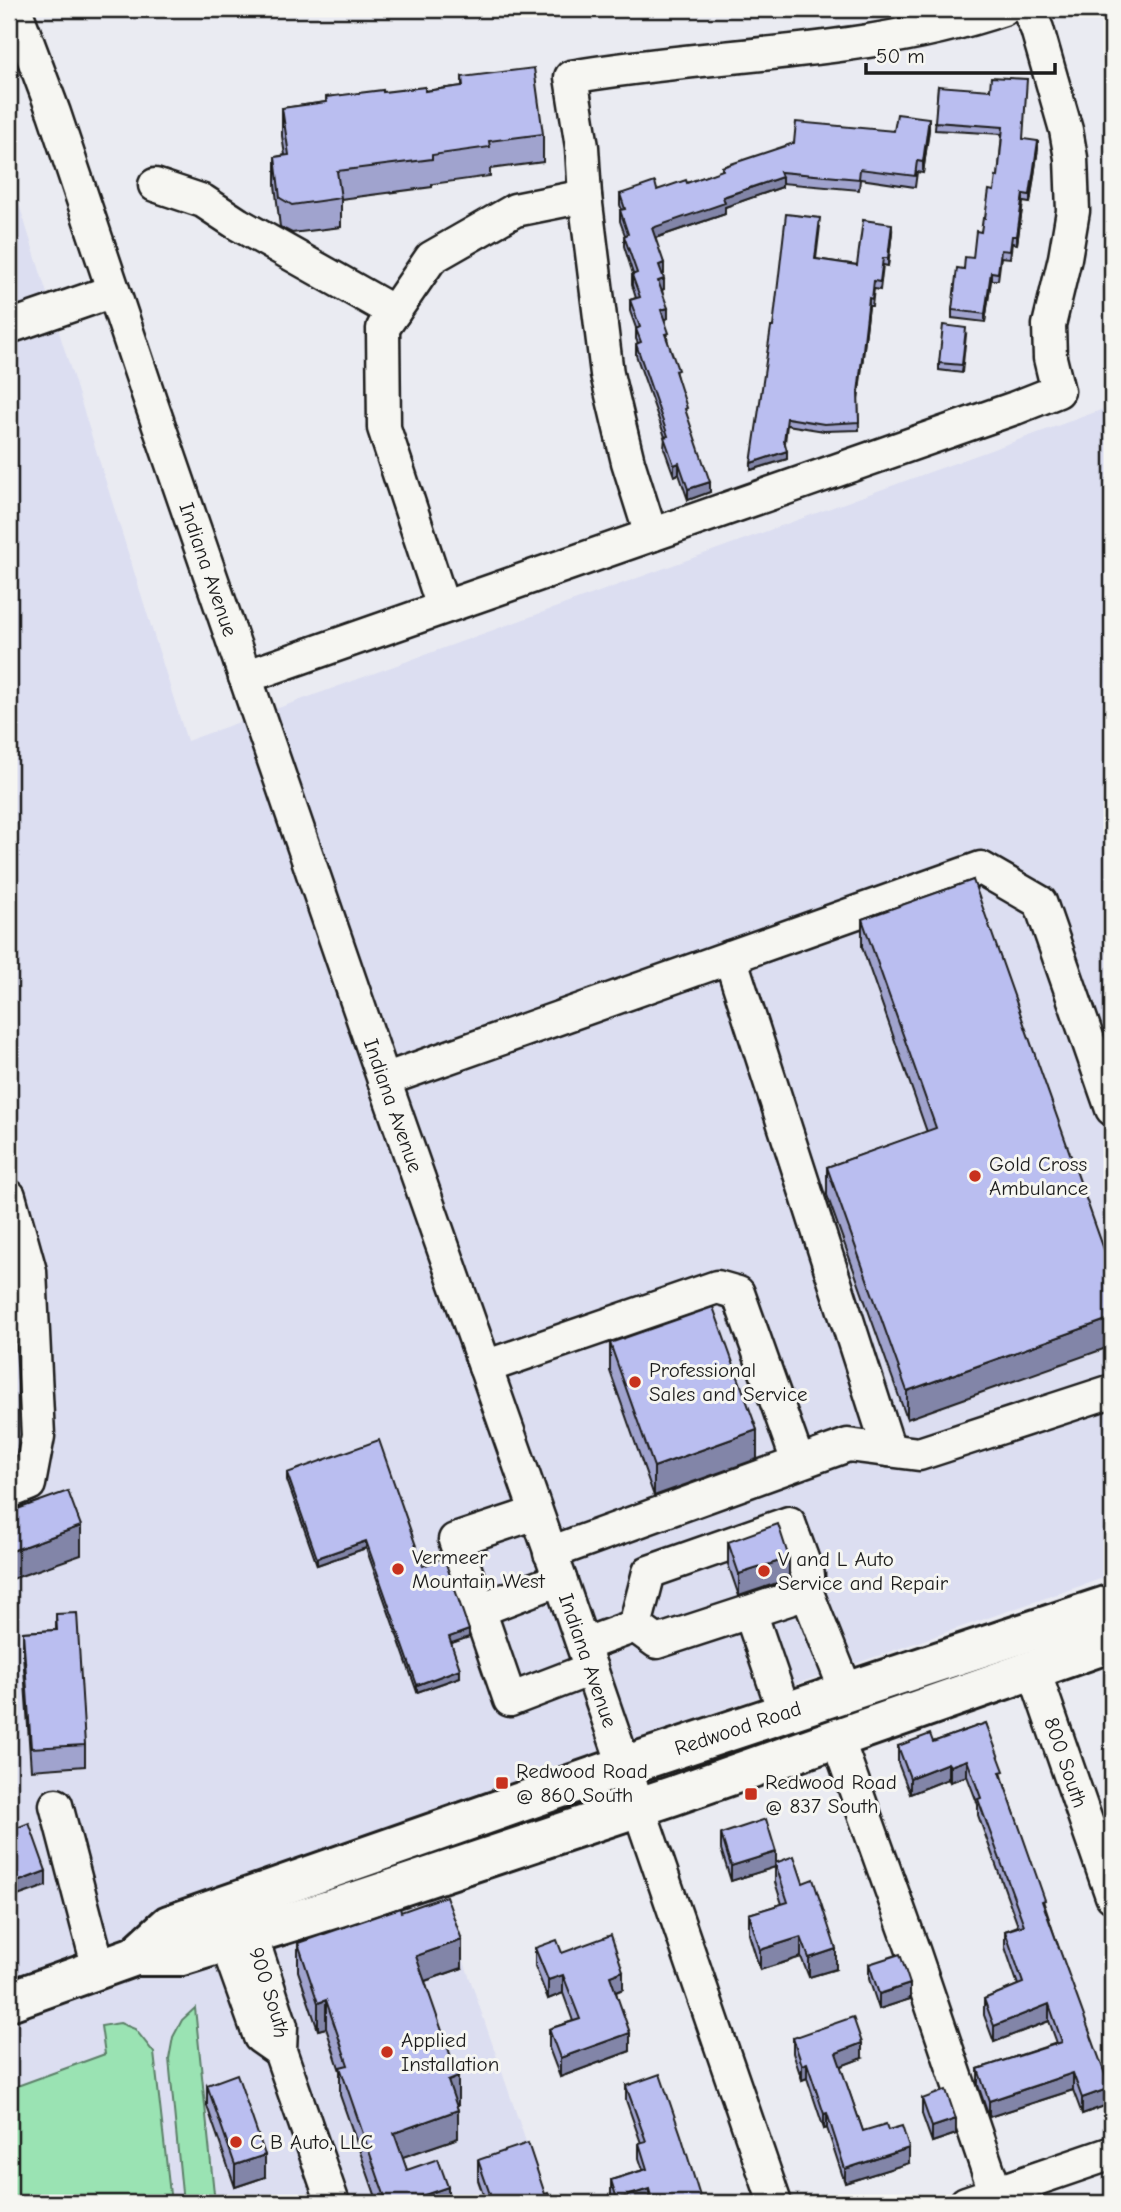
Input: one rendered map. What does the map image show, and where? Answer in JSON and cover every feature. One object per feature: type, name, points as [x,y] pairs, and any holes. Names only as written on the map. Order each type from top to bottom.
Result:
[{"type":"main road","name":"Redwood Road","points":[[135,1956],[169,1925],[624,1766],[1112,1604]]},
{"type":"main road","name":"Redwood Road","points":[[9,2001],[135,1956],[181,1956],[239,1938],[638,1807],[1112,1642]]},
{"type":"street","name":"Indiana Avenue","points":[[15,9],[54,113],[384,1080],[775,2203]]},
{"type":"street","points":[[652,535],[628,462],[607,374],[584,196],[582,147],[571,77],[624,68],[888,37],[1003,9]]},
{"type":"street","points":[[245,677],[1058,391],[1051,358],[1049,325],[1073,211],[1071,158],[1057,97],[1037,29],[1028,9]]},
{"type":"street","points":[[155,185],[202,201],[237,224],[394,313]]},
{"type":"street","points":[[443,607],[384,428],[383,328],[431,258],[515,210],[584,196]]},
{"type":"street","points":[[9,327],[113,291]]},
{"type":"street","points":[[384,1080],[981,867],[1040,902],[1112,1109]]},
{"type":"street","points":[[730,957],[889,1450]]},
{"type":"street","points":[[9,1198],[30,1271],[38,1436],[29,1484],[9,1492]]},
{"type":"street","points":[[485,1367],[717,1287],[738,1293],[798,1462]]},
{"type":"street","points":[[479,1610],[555,1566],[798,1462],[848,1445],[919,1454],[1112,1391]]},
{"type":"street","points":[[536,1513],[455,1540],[510,1700],[587,1657],[635,1626],[649,1572],[789,1523],[808,1575],[807,1593],[847,1693]]},
{"type":"street","points":[[635,1626],[657,1642],[807,1593]]},
{"type":"street","points":[[750,1612],[785,1714]]},
{"type":"street","name":"800 South","points":[[1033,1668],[1112,1896]]},
{"type":"street","points":[[837,1738],[998,2198]]},
{"type":"street","points":[[56,1805],[100,1969]]},
{"type":"street","name":"900 South","points":[[239,1938],[260,2037],[280,2051],[333,2203]]},
{"type":"street","points":[[967,2203],[998,2198],[1112,2153]]},
{"type":"shaded area","points":[[9,172],[187,741],[1112,406],[1112,1575],[414,1816],[547,2203],[9,2203]]},
{"type":"green space","points":[[195,2008],[215,2203],[183,2203],[169,2059],[173,2037],[182,2020]]},
{"type":"green space","points":[[120,2023],[135,2029],[154,2053],[171,2203],[9,2203],[9,2089],[105,2054],[101,2026]]},
{"type":"building","points":[[534,68],[543,134],[489,141],[490,147],[432,155],[432,159],[337,171],[341,198],[292,205],[280,198],[275,157],[289,155],[282,108],[327,102],[326,97],[383,90],[425,87],[425,91],[463,86],[462,77]]},
{"type":"building","points":[[991,77],[1027,79],[1023,139],[1038,141],[1030,195],[1023,194],[1017,236],[1012,236],[1010,251],[1001,250],[998,273],[991,272],[985,314],[952,310],[957,268],[964,269],[965,257],[973,258],[976,231],[981,232],[989,190],[994,191],[996,176],[998,177],[1003,127],[935,122],[938,86],[990,90]]},
{"type":"building","points":[[897,114],[929,118],[923,162],[917,161],[915,176],[860,169],[859,179],[780,172],[782,177],[723,197],[725,203],[652,228],[664,263],[659,265],[664,279],[658,281],[668,308],[661,310],[669,333],[665,334],[678,370],[675,371],[687,408],[685,409],[710,482],[688,489],[679,463],[674,465],[664,437],[668,436],[636,344],[641,342],[636,329],[640,327],[630,300],[640,297],[632,275],[637,273],[624,236],[628,234],[620,210],[625,209],[620,194],[655,182],[657,190],[686,180],[687,183],[723,170],[722,167],[794,143],[796,122],[894,131]]},
{"type":"building","points":[[786,214],[820,218],[815,259],[857,265],[863,220],[892,224],[888,258],[883,258],[880,282],[874,281],[872,299],[869,298],[858,393],[859,422],[824,424],[787,418],[784,441],[787,451],[751,463],[773,327]]},
{"type":"building","points":[[943,325],[966,328],[962,365],[939,363]]},
{"type":"building","name":"Gold Cross Ambulance","points":[[973,880],[1112,1272],[1112,1318],[907,1391],[827,1167],[936,1128],[862,919]]},
{"type":"building","points":[[713,1307],[757,1430],[654,1467],[610,1343]]},
{"type":"building","name":"Vermeer Mountain West","points":[[379,1440],[423,1566],[444,1558],[469,1630],[449,1637],[460,1669],[417,1685],[366,1541],[317,1558],[287,1473]]},
{"type":"building","points":[[68,1491],[81,1526],[9,1552],[9,1512]]},
{"type":"building","points":[[778,1524],[789,1558],[739,1574],[728,1542]]},
{"type":"building","points":[[77,1613],[85,1745],[31,1748],[23,1632],[57,1630],[56,1614]]},
{"type":"building","points":[[986,1723],[1004,1771],[1000,1772],[1045,1900],[1042,1901],[1110,2088],[1082,2098],[1073,2073],[989,2101],[978,2069],[1062,2042],[1049,2004],[994,2026],[984,1999],[1023,1983],[1005,1931],[1024,1925],[978,1799],[981,1798],[967,1760],[950,1766],[948,1763],[910,1778],[898,1746],[930,1734],[933,1742]]},
{"type":"building","points":[[766,1819],[776,1852],[731,1866],[721,1834]]},
{"type":"building","points":[[29,1823],[46,1871],[9,1885],[9,1831]]},
{"type":"building","points":[[794,1856],[803,1883],[813,1879],[836,1949],[809,1958],[801,1937],[760,1950],[749,1914],[788,1902],[775,1863]]},
{"type":"building","name":"Applied Installation","points":[[446,1896],[462,1940],[416,1956],[458,2077],[448,2081],[458,2110],[394,2133],[407,2170],[438,2159],[448,2187],[401,2203],[387,2203],[340,2067],[348,2065],[326,2000],[318,2003],[298,1943],[400,1908],[401,1912]]},
{"type":"building","points":[[611,1935],[623,1971],[610,1976],[630,2033],[560,2058],[549,2029],[580,2019],[563,1975],[548,1980],[535,1948],[557,1940],[562,1953]]},
{"type":"building","points":[[900,1954],[910,1984],[879,1994],[869,1964]]},
{"type":"building","points":[[853,2017],[862,2043],[836,2053],[863,2131],[886,2124],[888,2130],[902,2126],[909,2148],[845,2169],[827,2113],[824,2114],[807,2063],[802,2065],[793,2038]]},
{"type":"building","points":[[237,2074],[265,2155],[235,2165],[207,2085]]},
{"type":"building","points":[[660,2074],[702,2203],[653,2203],[649,2189],[617,2199],[611,2180],[647,2169],[639,2143],[646,2141],[626,2086]]},
{"type":"building","points":[[946,2090],[956,2119],[932,2127],[922,2099]]},
{"type":"building","points":[[528,2143],[545,2194],[548,2193],[552,2203],[493,2203],[478,2160]]},
{"type":"place","name":"Gold Cross Ambulance","points":[[975,1176]]},
{"type":"place","name":"Professional Sales and Service","points":[[635,1382]]},
{"type":"place","name":"Vermeer Mountain West","points":[[398,1569]]},
{"type":"place","name":"V and L Auto Service and Repair","points":[[764,1571]]},
{"type":"place","name":"Redwood Road @ 860 South","points":[[502,1783]]},
{"type":"place","name":"Redwood Road @ 837 South","points":[[751,1794]]},
{"type":"place","name":"Applied Installation","points":[[387,2052]]},
{"type":"place","name":"C B Auto, LLC","points":[[236,2142]]}]
